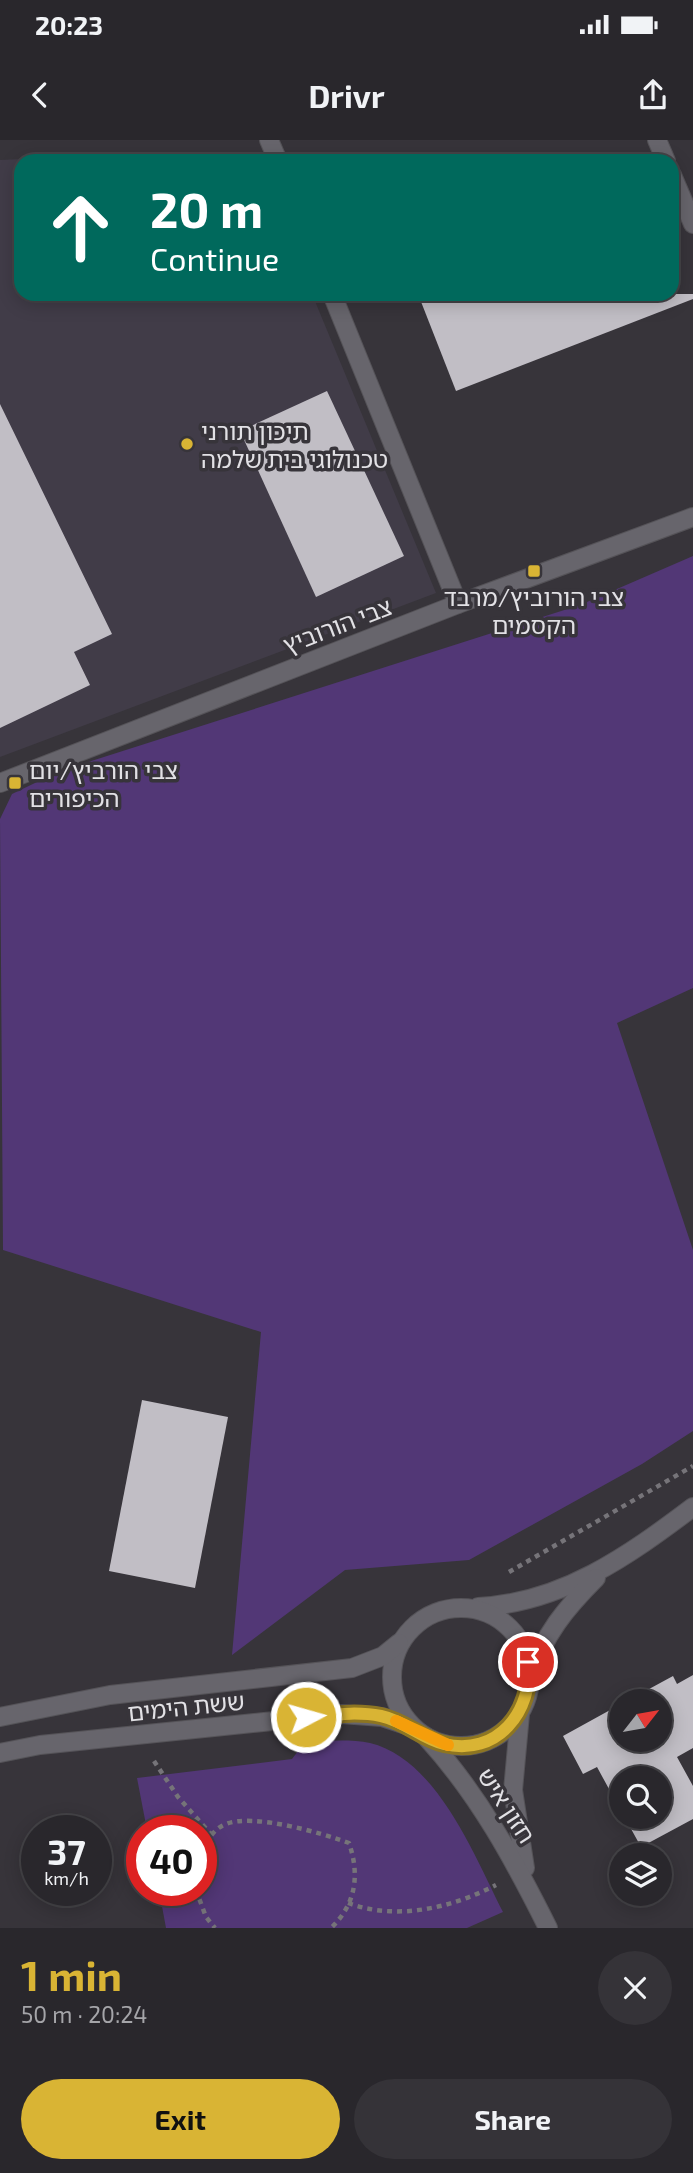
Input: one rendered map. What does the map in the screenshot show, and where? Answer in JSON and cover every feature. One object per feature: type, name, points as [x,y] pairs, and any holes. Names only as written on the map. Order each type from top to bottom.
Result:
[{"type":"street","points":[[679,191],[693,224]]},
{"type":"street","points":[[335,301],[458,604]]},
{"type":"street","name":"צבי הורוביץ","points":[[0,783],[458,604],[693,517]]},
{"type":"street","points":[[606,1568],[553,1628],[540,1651],[520,1714],[497,1736],[476,1745],[444,1744],[420,1733],[402,1713],[392,1681],[394,1660],[402,1641],[416,1624],[435,1612],[498,1606],[534,1599],[567,1587],[606,1568],[693,1507]]},
{"type":"street","points":[[467,1608],[488,1613],[513,1632],[525,1652],[530,1683]]},
{"type":"street","name":"ששת הימים","points":[[0,1717],[110,1695],[352,1668],[383,1656],[402,1641]]},
{"type":"street","name":"ששת הימים","points":[[0,1753],[40,1745],[350,1714],[382,1717],[420,1733]]},
{"type":"street","name":"חזון איש","points":[[520,1714],[513,1769],[514,1811],[520,1850],[538,1908]]},
{"type":"street","name":"חזון איש","points":[[420,1733],[464,1783],[519,1870],[548,1928]]},
{"type":"path","points":[[505,1575],[693,1466]]},
{"type":"path","points":[[143,1735],[163,1777],[195,1815]]},
{"type":"path","points":[[217,1830],[227,1823],[252,1822],[322,1833],[349,1843],[356,1864],[355,1891],[331,1928]]},
{"type":"path","points":[[348,1903],[384,1912],[436,1907],[487,1890],[519,1870]]},
{"type":"path","points":[[202,1906],[206,1917],[215,1928]]},
{"type":"shaded area","name":"תיכון תורני טכנולוגי בית שלמה","points":[[14,159],[14,301],[315,301],[436,593],[0,757],[0,160]]},
{"type":"shaded area","points":[[693,556],[693,988],[617,1023],[693,1250],[693,1431],[642,1464],[469,1560],[345,1570],[232,1655],[261,1332],[3,1250],[0,819],[12,794],[60,771],[580,605]]},
{"type":"shaded area","points":[[346,1741],[370,1743],[394,1753],[415,1768],[451,1813],[503,1912],[467,1928],[166,1928],[162,1906],[217,1906],[217,1815],[144,1815],[137,1778],[292,1759],[305,1742]]},
{"type":"building","points":[[679,294],[693,294],[693,299],[456,391],[421,301],[679,301]]},
{"type":"building","points":[[327,391],[404,556],[316,597],[240,431]]},
{"type":"building","points":[[0,404],[112,634],[74,652],[90,685],[0,728]]},
{"type":"building","points":[[142,1400],[228,1417],[195,1588],[109,1571]]},
{"type":"building","points":[[693,1675],[693,1748],[677,1757],[693,1786],[693,1819],[648,1843],[639,1843],[631,1829],[672,1829],[672,1766],[609,1766],[609,1789],[597,1767],[583,1774],[563,1736],[609,1711],[609,1752],[672,1752],[672,1689],[649,1689],[673,1676],[677,1684]]},
{"type":"slow traffic","points":[[396,1721],[434,1741],[448,1745]]},
{"type":"place","name":"תיכון תורני טכנולוגי בית שלמה","points":[[187,444]]},
{"type":"place","name":"צבי הורוביץ/מרבד הקסמים","points":[[534,571]]},
{"type":"place","name":"צבי הורביץ/יום הכיפורים","points":[[15,783]]},
{"type":"route","points":[[306,1717],[366,1714],[398,1721],[444,1744],[476,1745],[506,1730],[520,1714],[530,1683],[528,1662]]}]
